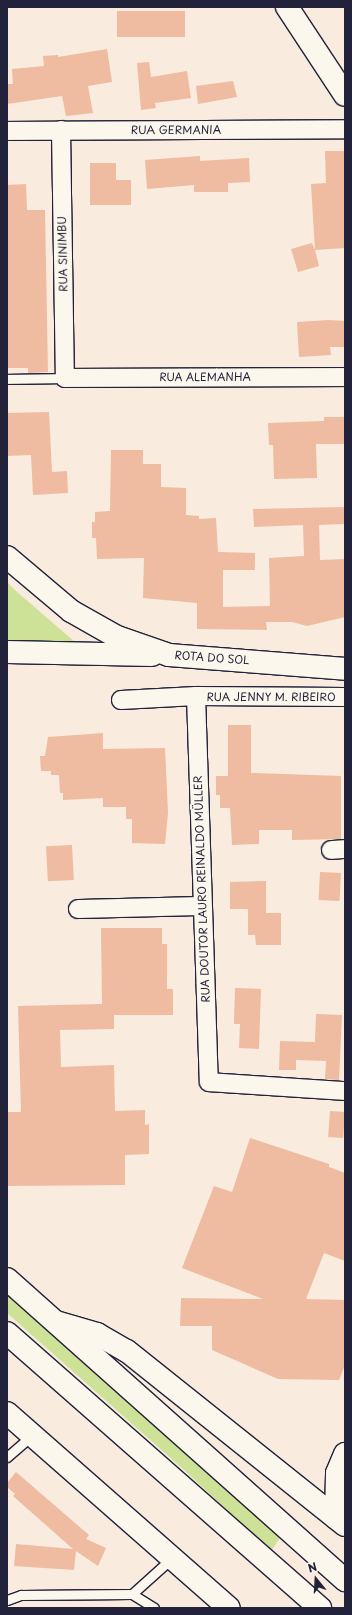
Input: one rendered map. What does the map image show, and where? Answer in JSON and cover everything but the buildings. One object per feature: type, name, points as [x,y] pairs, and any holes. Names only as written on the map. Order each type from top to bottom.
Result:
[{"type":"main road","points":[[287,7],[345,96]]},
{"type":"main road","name":"ROTA DO SOL","points":[[7,557],[71,611],[117,637],[169,655],[303,664],[345,669]]},
{"type":"main road","points":[[7,652],[169,655]]},
{"type":"main road","name":"ROTA DO SOL","points":[[303,664],[345,663]]},
{"type":"main road","points":[[7,1280],[345,1580]]},
{"type":"main road","points":[[56,1322],[97,1334],[127,1351],[340,1521]]},
{"type":"main road","points":[[7,1333],[320,1608]]},
{"type":"main road","points":[[7,1413],[31,1436],[229,1608]]},
{"type":"main road","points":[[308,1496],[341,1463]]},
{"type":"main road","points":[[340,1521],[341,1463]]},
{"type":"street","name":"RUA GERMANIA","points":[[7,131],[345,129]]},
{"type":"street","name":"RUA SINIMBU","points":[[61,130],[65,378]]},
{"type":"street","name":"RUA ALEMANHA","points":[[65,378],[345,377]]},
{"type":"street","name":"RUA JENNY M. RIBEIRO","points":[[121,700],[196,696],[345,697]]},
{"type":"street","name":"RUA DOUTOR LAURO REINALDO MÜLLER","points":[[196,696],[201,906],[209,1082],[345,1091]]},
{"type":"street","points":[[78,909],[201,906]]},
{"type":"lane","points":[[7,379],[65,378]]},
{"type":"lane","points":[[7,1457],[31,1436]]},
{"type":"lane","points":[[132,1594],[172,1558]]},
{"type":"lane","points":[[7,1600],[21,1595],[132,1594],[154,1608]]},
{"type":"green space","points":[[7,582],[16,591],[76,643],[7,642]]},
{"type":"green space","points":[[7,1288],[282,1535],[271,1551],[183,1469],[7,1313]]}]
